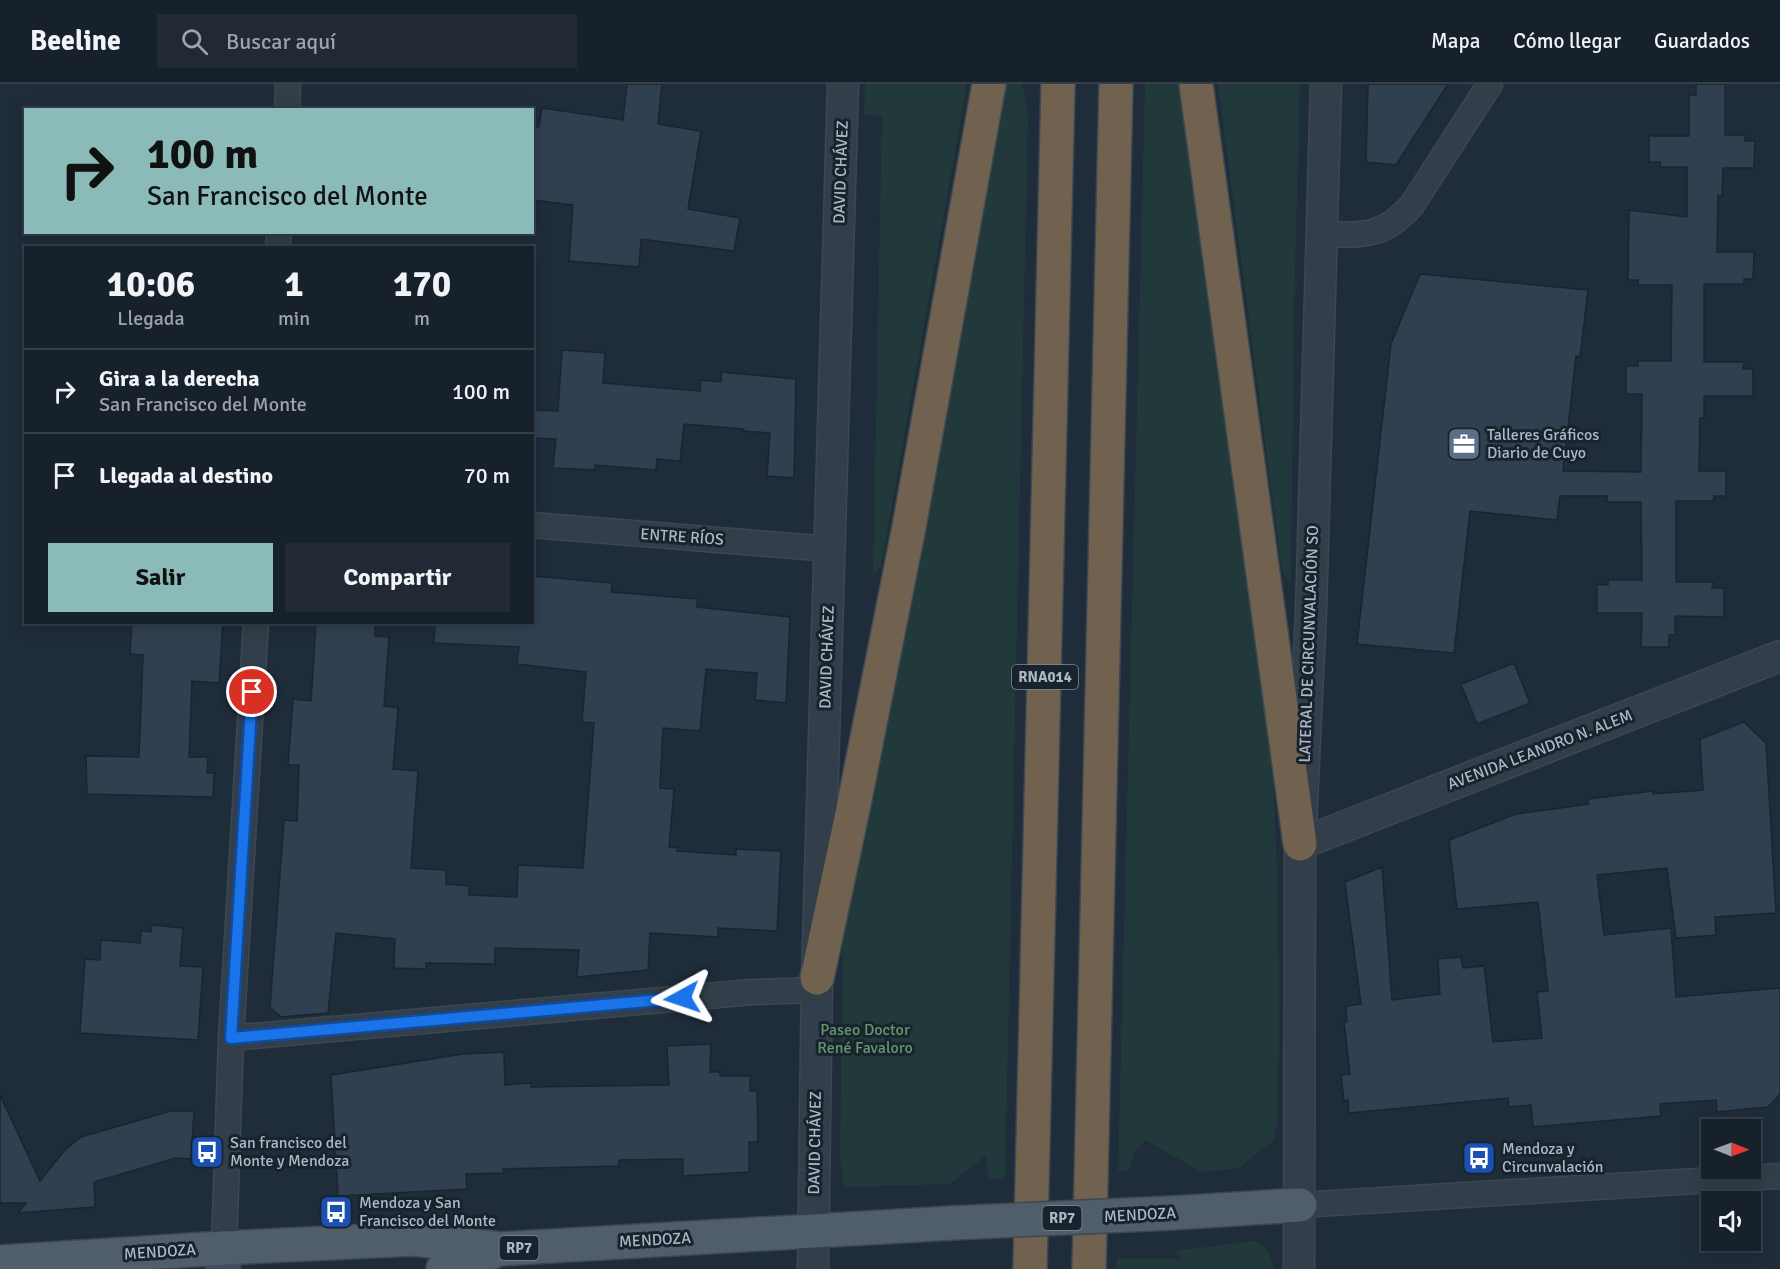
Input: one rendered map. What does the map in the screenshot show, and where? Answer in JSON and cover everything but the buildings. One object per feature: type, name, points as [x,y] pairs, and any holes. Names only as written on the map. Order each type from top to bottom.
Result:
[{"type":"highway","points":[[817,984],[907,538],[989,84]]},
{"type":"highway","name":"RNA014","points":[[1030,1269],[1058,84]]},
{"type":"highway","name":"RNA014","points":[[1089,1269],[1116,84]]},
{"type":"highway","points":[[1196,84],[1300,844]]},
{"type":"main road","name":"MENDOZA","points":[[0,1262],[223,1258],[415,1239],[500,1249],[1300,1205]]},
{"type":"main road","name":"MENDOZA","points":[[443,1269],[500,1249]]},
{"type":"street","points":[[287,108],[288,84]]},
{"type":"street","name":"DAVID CHÁVEZ","points":[[813,1269],[817,984],[843,84]]},
{"type":"street","name":"LATERAL DE CIRCUNVALACIÓN SO","points":[[1299,1269],[1300,844],[1311,600],[1326,84]]},
{"type":"street","points":[[1322,234],[1368,235],[1399,220],[1412,205],[1490,84]]},
{"type":"street","name":"ENTRE RÍOS","points":[[534,525],[831,549]]},
{"type":"street","points":[[223,1258],[231,1038],[256,624]]},
{"type":"street","name":"AVENIDA LEANDRO N. ALEM","points":[[1300,844],[1780,656]]},
{"type":"street","points":[[231,1038],[753,992],[817,984]]},
{"type":"street","name":"MENDOZA","points":[[1300,1205],[1780,1176]]},
{"type":"green space","points":[[865,84],[967,84],[881,567],[873,574],[882,116],[864,115]]},
{"type":"green space","name":"Paseo Doctor René Favaloro","points":[[1003,84],[1022,84],[1028,120],[1005,1179],[988,1179],[986,1155],[950,1184],[850,1187],[844,1186],[840,1159],[843,909]]},
{"type":"green space","points":[[1145,84],[1182,84],[1271,752],[1274,798],[1279,981],[1278,1118],[1274,1141],[1240,1168],[1201,1172],[1145,1140],[1135,1152],[1129,1170],[1118,1171]]},
{"type":"green space","points":[[1218,84],[1300,84],[1294,310],[1291,584],[1282,571]]},
{"type":"green space","points":[[1253,1241],[1268,1252],[1274,1269],[1116,1269],[1117,1258],[1182,1259],[1174,1251]]},
{"type":"place","name":"Talleres Gráficos Diario de Cuyo","points":[[1464,444]]},
{"type":"place","name":"San francisco del Monte y Mendoza","points":[[207,1152]]},
{"type":"place","name":"Mendoza y Circunvalación","points":[[1479,1158]]},
{"type":"place","name":"Mendoza y San Francisco del Monte","points":[[336,1212]]},
{"type":"route","points":[[252,692],[231,1038],[682,998]]}]
